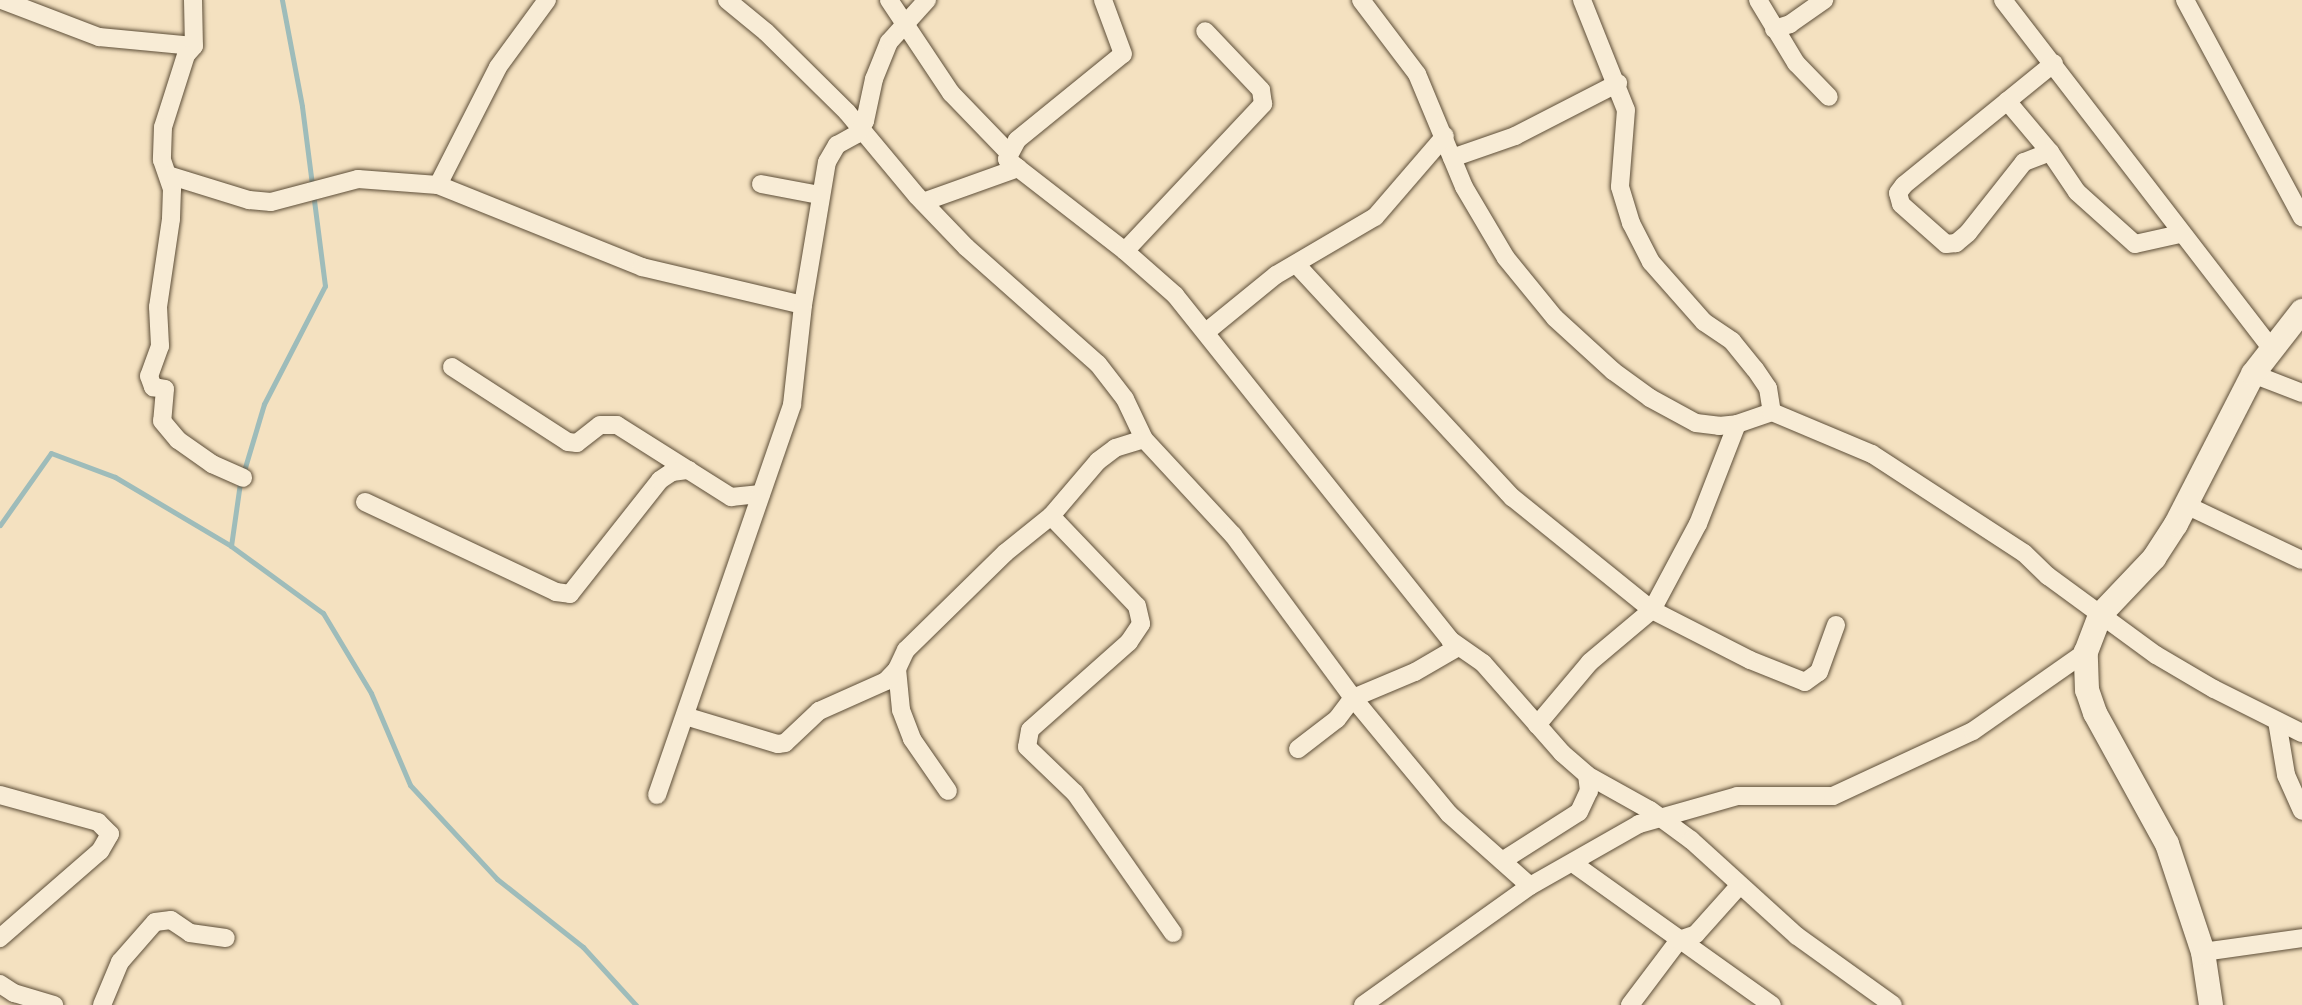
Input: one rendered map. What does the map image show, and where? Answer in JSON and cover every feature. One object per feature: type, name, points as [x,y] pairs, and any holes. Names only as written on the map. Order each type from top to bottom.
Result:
[{"type":"street","points":[[2,0],[99,37],[194,46]]},
{"type":"street","points":[[193,0],[194,46],[186,55],[166,108],[161,145],[172,189],[171,219],[158,307],[160,346],[149,376],[153,387],[165,389],[162,421],[178,440],[212,464],[243,478]]},
{"type":"street","points":[[438,185],[498,67],[547,0]]},
{"type":"street","points":[[727,0],[766,32],[861,127],[923,202],[966,247],[1098,364],[1125,399],[1144,439],[1233,535],[1353,698],[1449,814],[1530,886]]},
{"type":"street","points":[[889,0],[951,93],[1013,160],[1175,295],[1458,647],[1483,663],[1568,759],[1587,775],[1659,817],[1691,840],[1797,936],[1893,1005]]},
{"type":"street","points":[[657,795],[792,405],[820,195],[832,152],[861,127],[881,58],[905,22],[927,0]]},
{"type":"street","points":[[1013,160],[1017,140],[1123,54],[1103,0]]},
{"type":"street","points":[[1361,0],[1417,74],[1464,187],[1506,258],[1581,345],[1676,414],[1696,423],[1719,426],[1737,424],[1772,412],[1872,454],[1912,477],[1990,533],[2024,553],[2048,576],[2156,655],[2302,733]]},
{"type":"street","points":[[1583,0],[1618,83],[1627,125],[1620,187],[1631,223],[1651,262],[1704,322],[1732,341],[1755,369],[1768,388],[1772,412]]},
{"type":"street","points":[[1758,0],[1810,81],[1829,97]]},
{"type":"street","points":[[1774,29],[1790,24],[1824,0]]},
{"type":"street","points":[[2003,0],[2054,63],[2180,234],[2207,262],[2271,348]]},
{"type":"street","points":[[2185,0],[2302,217]]},
{"type":"street","points":[[1125,251],[1263,104],[1261,90],[1205,31]]},
{"type":"street","points":[[2050,152],[2024,162],[1956,243],[1946,244],[1901,204],[1898,193],[1904,185],[2054,63]]},
{"type":"street","points":[[1452,158],[1515,136],[1618,83]]},
{"type":"street","points":[[2007,101],[2050,152],[2077,192],[2135,244],[2180,234]]},
{"type":"street","points":[[1206,332],[1276,275],[1375,217],[1445,136]]},
{"type":"street","points":[[923,202],[1013,160]]},
{"type":"street","points":[[168,175],[259,202],[283,201],[358,179],[438,185],[642,267],[803,305]]},
{"type":"street","points":[[761,184],[820,195]]},
{"type":"street","points":[[1296,264],[1513,498],[1652,610],[1750,660],[1805,682],[1813,680],[1819,672],[1836,625]]},
{"type":"street","points":[[2211,1005],[2203,952],[2167,844],[2095,713],[2087,690],[2086,652],[2100,615],[2154,558],[2186,505],[2253,374],[2302,311]]},
{"type":"street","points":[[452,367],[568,442],[577,443],[600,425],[617,425],[731,497],[761,494]]},
{"type":"street","points":[[2253,374],[2302,393]]},
{"type":"street","points":[[1537,725],[1590,662],[1652,610],[1698,524],[1737,424]]},
{"type":"street","points":[[685,716],[778,744],[785,743],[819,711],[875,688],[897,669],[906,650],[1005,553],[1051,516],[1098,461],[1115,448],[1144,439]]},
{"type":"street","points":[[365,502],[556,592],[570,594],[660,480],[672,472],[689,470]]},
{"type":"street","points":[[2186,505],[2302,560]]},
{"type":"street","points":[[1051,516],[1137,606],[1141,624],[1129,642],[1030,730],[1027,747],[1075,793],[1173,933]]},
{"type":"street","points":[[1298,749],[1337,719],[1353,698],[1415,672],[1458,647]]},
{"type":"street","points":[[1363,1005],[1530,886],[1574,864],[1639,824],[1737,796],[1833,796],[1973,731],[2086,652]]},
{"type":"street","points":[[897,669],[901,710],[912,739],[948,791]]},
{"type":"street","points":[[2277,721],[2286,775],[2302,811]]},
{"type":"street","points":[[1502,861],[1579,812],[1589,791],[1587,775]]},
{"type":"street","points":[[0,795],[98,822],[110,834],[100,851],[0,938]]},
{"type":"street","points":[[1574,864],[1772,1005]]},
{"type":"street","points":[[1630,1005],[1679,940],[1696,934],[1739,886]]},
{"type":"street","points":[[102,1005],[120,962],[155,922],[171,920],[190,933],[226,938]]},
{"type":"street","points":[[2203,952],[2302,938]]},
{"type":"street","points":[[0,984],[14,993],[54,1005]]},
{"type":"waterway","points":[[243,474],[264,404],[325,286],[302,106],[282,0]]},
{"type":"waterway","points":[[0,525],[51,453],[115,477],[231,546],[323,613],[371,693],[410,785],[497,879],[583,947],[636,1005]]},
{"type":"waterway","points":[[231,546],[240,483]]}]
